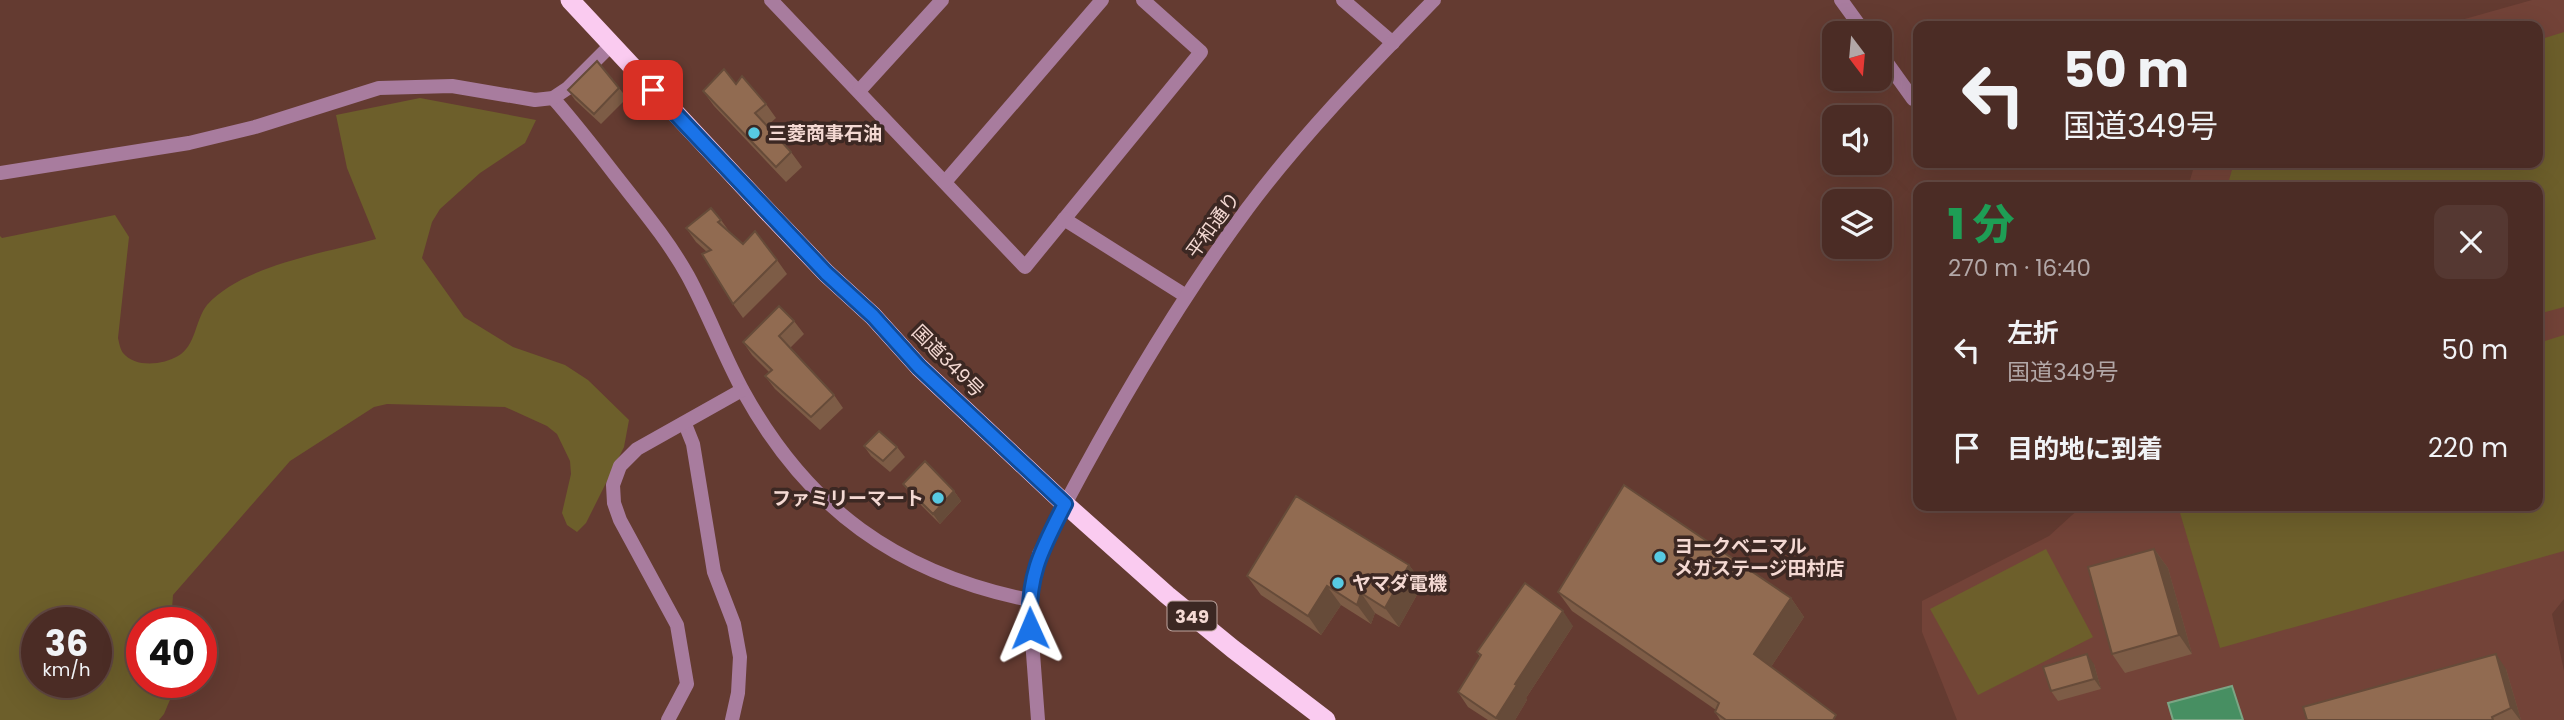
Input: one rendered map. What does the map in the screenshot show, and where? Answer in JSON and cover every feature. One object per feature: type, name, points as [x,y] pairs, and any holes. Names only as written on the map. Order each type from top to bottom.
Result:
[{"type":"highway","name":"国道349号","points":[[570,0],[826,273],[873,316],[919,367],[1065,504],[1223,642],[1326,720]]},
{"type":"street","points":[[772,0],[1025,267],[1201,52],[1143,0]]},
{"type":"street","points":[[859,90],[942,0]]},
{"type":"street","points":[[945,182],[1102,0]]},
{"type":"street","points":[[1343,0],[1392,43]]},
{"type":"street","name":"平和通り","points":[[1038,720],[1029,600],[1039,554],[1101,436],[1186,296],[1249,207],[1300,144],[1434,0]]},
{"type":"street","points":[[1841,0],[1856,21]]},
{"type":"street","points":[[0,173],[189,143],[255,127],[379,88],[452,86],[535,100],[553,98],[568,88],[612,44]]},
{"type":"street","points":[[1892,70],[1913,99]]},
{"type":"street","points":[[553,98],[640,207],[681,266],[743,390],[785,457],[818,495],[855,528],[915,564],[951,580],[1029,600]]},
{"type":"street","points":[[1064,219],[1186,296]]},
{"type":"street","points":[[668,720],[687,684],[677,625],[620,520],[614,503],[613,485],[620,466],[637,449],[743,390]]},
{"type":"street","points":[[685,424],[692,444],[713,572],[734,624],[740,657],[738,693],[732,720]]},
{"type":"shaded area","points":[[2532,0],[2564,0],[2564,599],[2552,614],[2564,671],[2564,720],[1957,720],[1922,632],[1922,601],[2049,536],[2076,511],[2543,511],[2543,182],[2189,182],[2194,168],[2543,168],[2543,21],[2458,21]]},
{"type":"shaded area","points":[[2564,32],[2564,307],[2543,313],[2543,182],[2228,182],[2233,168],[2543,168],[2543,38]]},
{"type":"shaded area","points":[[420,98],[536,120],[525,143],[480,173],[440,209],[432,222],[422,258],[464,317],[513,347],[565,365],[588,380],[629,420],[624,447],[586,523],[577,532],[567,525],[562,513],[571,474],[570,461],[557,434],[547,426],[505,407],[387,404],[374,407],[290,461],[173,595],[172,607],[126,607],[126,698],[171,698],[159,720],[0,720],[0,236],[2,238],[115,215],[129,237],[118,338],[121,350],[135,361],[157,363],[184,352],[207,305],[241,280],[286,262],[376,239],[347,168],[336,115]]},
{"type":"shaded area","points":[[2564,335],[2564,551],[2220,648],[2179,511],[2543,511],[2543,341]]},
{"type":"shaded area","points":[[2046,549],[2093,637],[1978,695],[1930,609]]},
{"type":"shaded area","points":[[2232,686],[2243,720],[2173,720],[2168,703]]},
{"type":"building","points":[[597,61],[619,88],[594,114],[568,90]]},
{"type":"building","points":[[724,69],[736,84],[742,76],[766,104],[755,113],[791,152],[776,167],[703,91]]},
{"type":"building","points":[[711,208],[721,220],[718,222],[743,244],[755,231],[777,260],[733,304],[702,254],[711,250],[686,228]]},
{"type":"building","points":[[779,306],[794,321],[779,336],[834,395],[811,417],[765,376],[772,370],[743,342]]},
{"type":"building","points":[[879,431],[897,447],[883,461],[864,446]]},
{"type":"building","points":[[925,461],[954,491],[933,514],[903,484]]},
{"type":"building","name":"ヨークベニマル メガステージ田村店","points":[[1624,485],[1791,598],[1754,654],[1836,715],[1833,720],[1726,720],[1715,712],[1719,703],[1558,592]]},
{"type":"building","points":[[1296,496],[1409,565],[1385,608],[1361,593],[1357,605],[1327,586],[1308,616],[1247,576]]},
{"type":"building","points":[[2154,549],[2179,635],[2112,654],[2088,567]]},
{"type":"building","points":[[1525,583],[1563,611],[1496,718],[1458,692],[1481,655],[1477,652]]},
{"type":"building","points":[[2087,654],[2094,679],[2051,691],[2043,667]]},
{"type":"building","points":[[2496,654],[2511,708],[2492,717],[2493,720],[2307,720],[2303,707]]},
{"type":"place","name":"三菱商事石油","points":[[754,133]]},
{"type":"place","name":"ファミリーマート","points":[[938,498]]},
{"type":"place","name":"ヨークベニマル メガステージ田村店","points":[[1660,557]]},
{"type":"place","name":"ヤマダ電機","points":[[1338,583]]},
{"type":"route","points":[[653,90],[826,273],[873,316],[919,367],[1065,504],[1039,554],[1033,575],[1029,600],[1030,628]]}]
